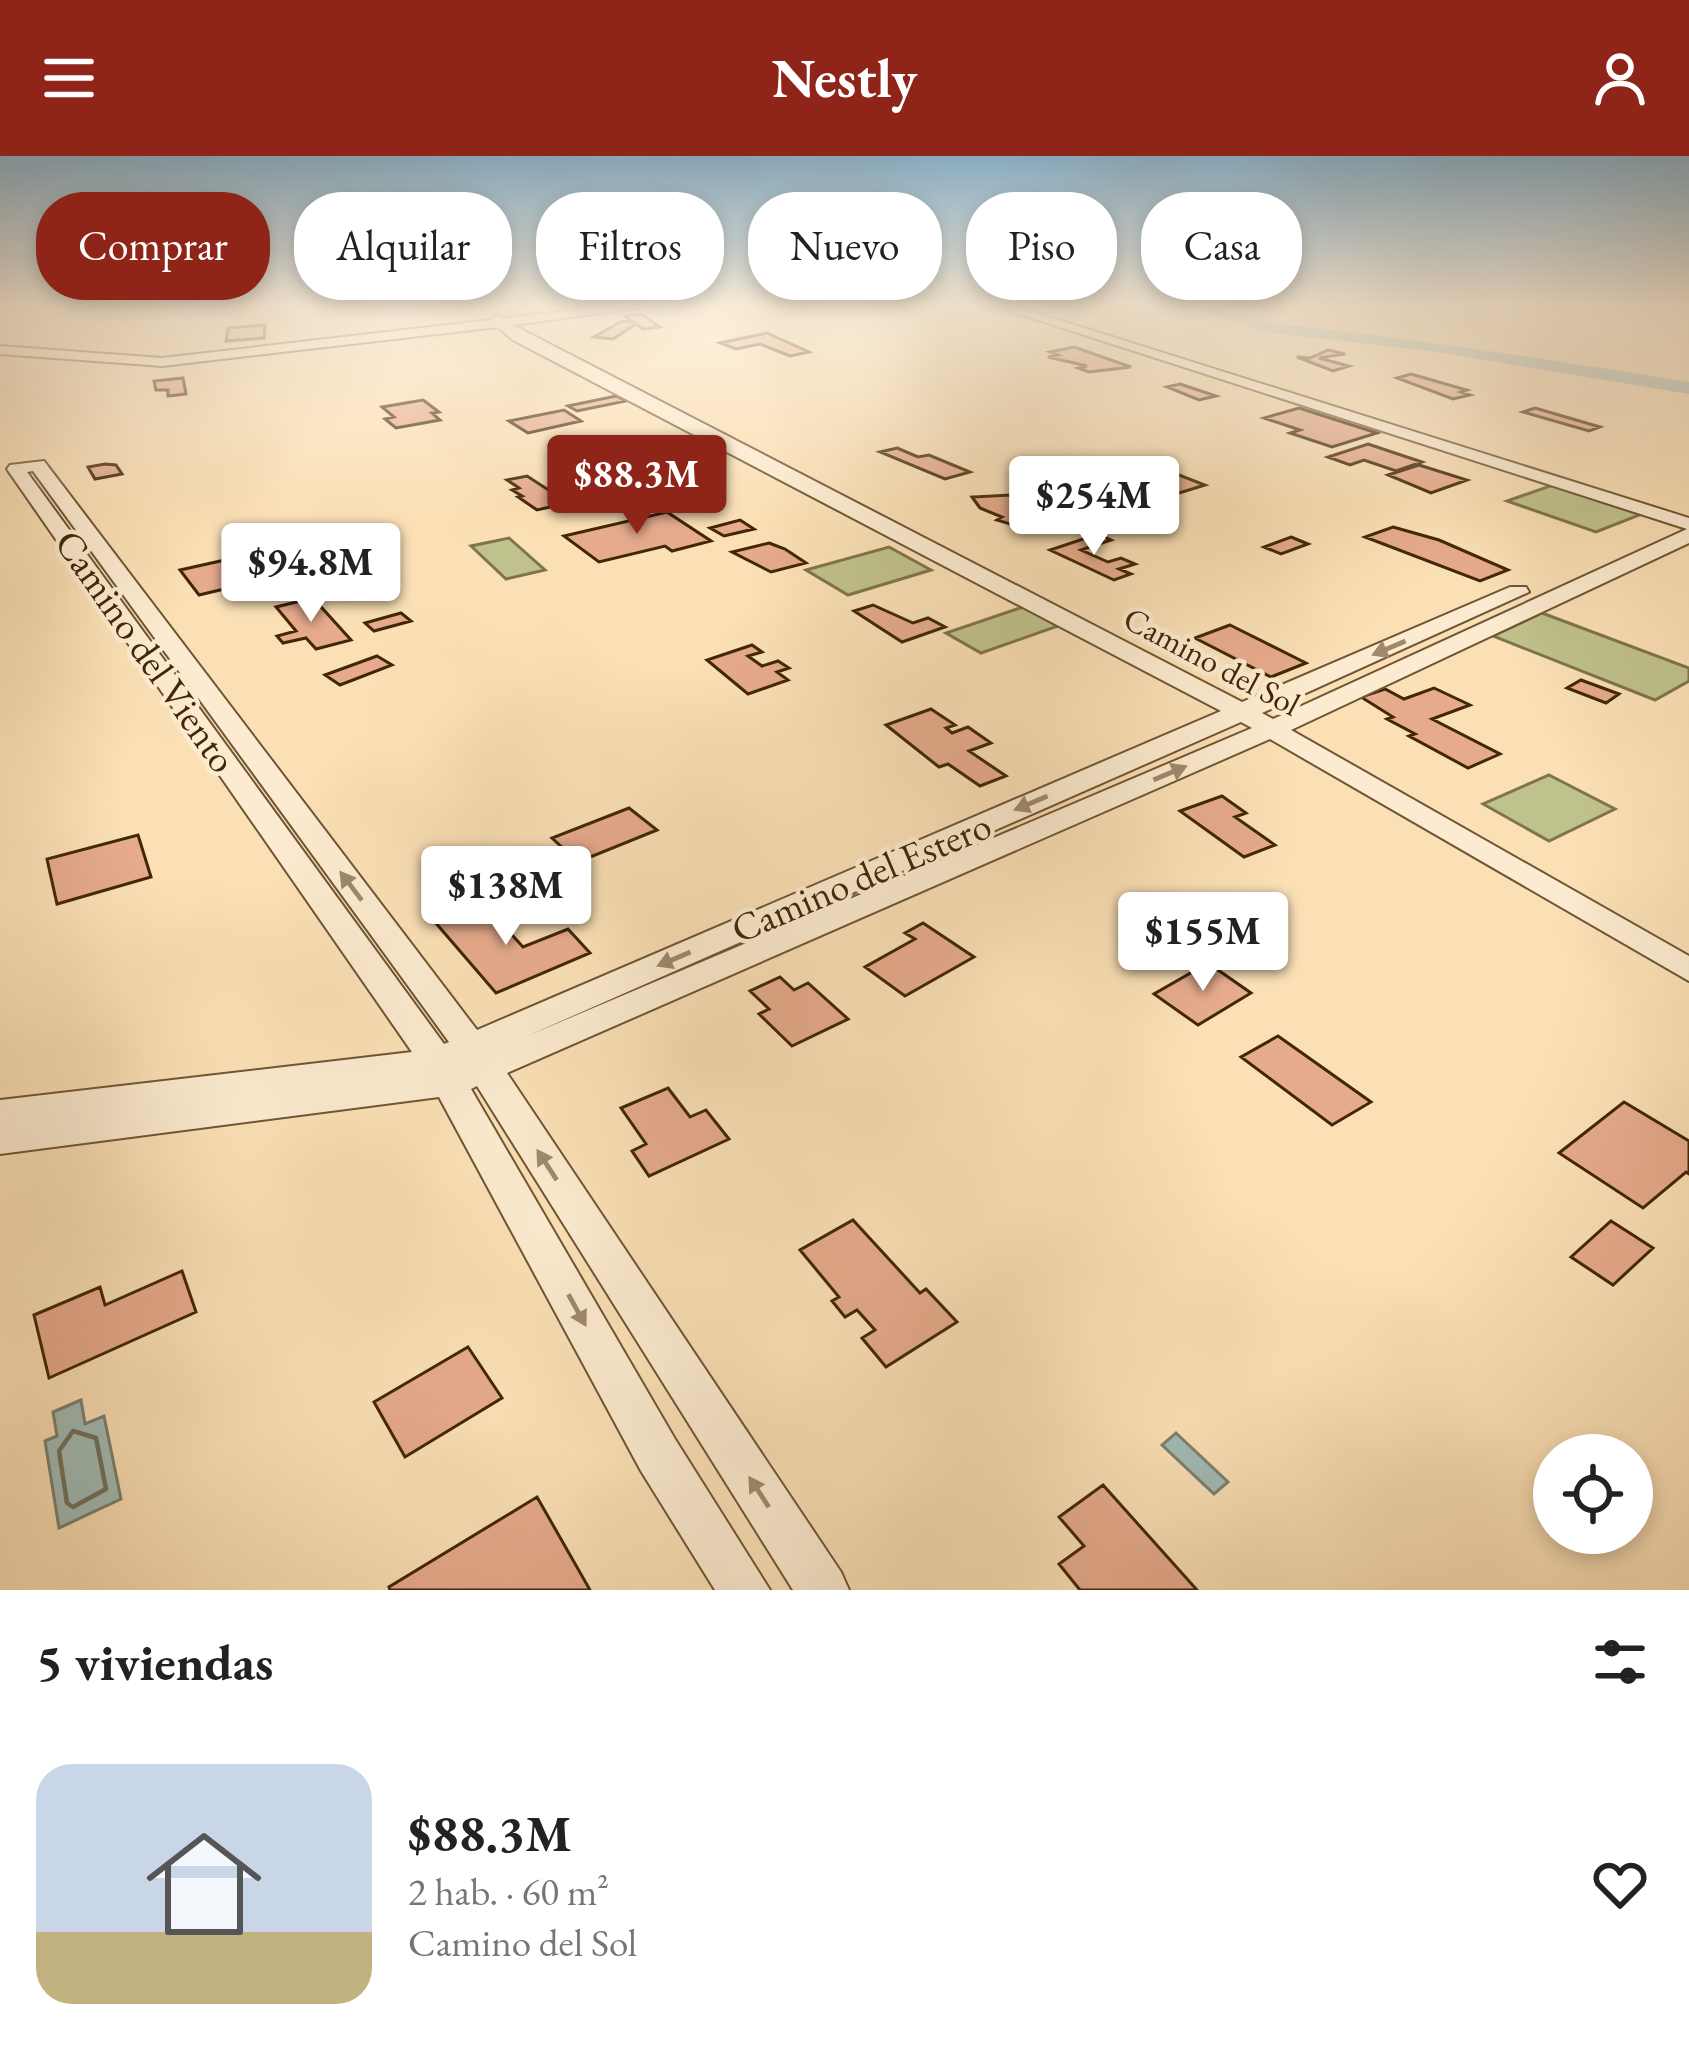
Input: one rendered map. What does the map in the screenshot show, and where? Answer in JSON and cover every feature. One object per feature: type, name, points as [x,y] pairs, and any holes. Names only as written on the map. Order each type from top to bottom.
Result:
[{"type":"street","name":"Camino del Sol","points":[[604,372],[1267,716],[1689,946]]},
{"type":"street","points":[[1209,372],[1688,523]]},
{"type":"street","points":[[1224,372],[1688,523]]},
{"type":"street","name":"Camino del Viento","points":[[744,1590],[658,1455],[461,1065],[16,469],[38,465],[461,1065],[823,1590]]},
{"type":"street","name":"Camino del Estero","points":[[0,1140],[461,1065],[1267,716],[1688,523]]},
{"type":"street","name":"Camino del Sol","points":[[1267,716],[1689,970]]},
{"type":"street","name":"Camino del Estero","points":[[0,1114],[461,1065]]},
{"type":"green space","points":[[1553,485],[1642,514],[1596,532],[1507,501]]},
{"type":"green space","points":[[509,538],[545,570],[506,579],[471,546]]},
{"type":"green space","points":[[889,547],[931,570],[848,595],[806,570]]},
{"type":"green space","points":[[1023,607],[1058,626],[981,653],[946,633]]},
{"type":"green space","points":[[1542,613],[1689,668],[1689,681],[1655,700],[1493,636]]},
{"type":"green space","points":[[1549,775],[1615,809],[1549,841],[1483,804]]},
{"type":"water","points":[[81,1400],[85,1424],[104,1416],[121,1499],[59,1528],[45,1441],[57,1436],[53,1412]]},
{"type":"water","points":[[1176,1433],[1228,1482],[1214,1494],[1162,1445]]},
{"type":"building","points":[[1411,374],[1467,390],[1461,392],[1470,395],[1453,399],[1397,378]]},
{"type":"building","points":[[183,378],[186,394],[168,396],[168,390],[156,390],[154,381]]},
{"type":"building","points":[[1180,384],[1216,396],[1199,400],[1167,387]]},
{"type":"building","points":[[616,396],[626,401],[577,411],[568,406]]},
{"type":"building","points":[[423,400],[439,412],[432,413],[440,420],[396,428],[385,419],[394,417],[382,407]]},
{"type":"building","points":[[1299,408],[1377,433],[1332,447],[1264,418]]},
{"type":"building","points":[[1535,408],[1600,427],[1589,431],[1523,412]]},
{"type":"building","points":[[564,410],[581,421],[528,433],[509,421]]},
{"type":"building","points":[[1368,444],[1422,462],[1396,471],[1364,460],[1350,465],[1328,457]]},
{"type":"building","points":[[897,448],[970,472],[945,479],[880,452]]},
{"type":"building","points":[[116,465],[122,474],[95,479],[88,467]]},
{"type":"building","points":[[1419,465],[1467,480],[1431,493],[1388,475]]},
{"type":"building","points":[[1166,470],[1205,485],[1176,494],[1137,479]]},
{"type":"building","points":[[527,476],[550,491],[563,488],[581,500],[537,510],[518,497],[522,496],[512,490],[519,488],[507,480]]},
{"type":"building","points":[[1011,495],[1022,504],[1046,510],[1024,528],[997,520],[1002,517],[980,508],[972,497]]},
{"type":"building","points":[[667,512],[711,541],[599,562],[564,536]]},
{"type":"building","points":[[740,520],[754,529],[724,536],[710,528]]},
{"type":"building","points":[[1393,527],[1439,540],[1508,570],[1480,581],[1365,537]]},
{"type":"building","points":[[1098,534],[1111,540],[1081,550],[1108,562],[1121,558],[1135,564],[1119,569],[1131,574],[1114,580],[1050,550]]},
{"type":"building","points":[[1291,537],[1308,544],[1281,554],[1264,547]]},
{"type":"building","points":[[769,543],[806,563],[771,572],[732,552]]},
{"type":"building","points":[[225,560],[245,584],[199,595],[180,570]]},
{"type":"building","points":[[313,598],[351,640],[316,649],[306,638],[283,643],[277,636],[296,631],[276,607]]},
{"type":"building","points":[[873,605],[913,623],[928,618],[945,627],[902,642],[854,611]]},
{"type":"building","points":[[401,613],[411,621],[374,631],[365,623]]},
{"type":"building","points":[[1230,625],[1306,663],[1271,677],[1195,638]]},
{"type":"building","points":[[752,645],[762,652],[748,656],[762,666],[778,661],[789,668],[777,672],[788,680],[748,694],[707,660]]},
{"type":"building","points":[[377,656],[392,665],[340,685],[325,675]]},
{"type":"building","points":[[1581,680],[1619,694],[1606,703],[1567,688]]},
{"type":"building","points":[[1434,688],[1470,705],[1432,719],[1500,754],[1468,768],[1409,736],[1415,734],[1361,697],[1385,689],[1404,699]]},
{"type":"building","points":[[931,709],[955,725],[946,728],[952,733],[968,727],[991,743],[969,751],[1006,776],[980,786],[948,764],[939,767],[886,725]]},
{"type":"building","points":[[1222,796],[1246,813],[1235,817],[1275,845],[1244,857],[1180,811]]},
{"type":"building","points":[[629,808],[657,830],[578,862],[552,838]]},
{"type":"building","points":[[138,835],[151,877],[57,904],[47,859]]},
{"type":"building","points":[[483,903],[523,947],[568,929],[590,953],[496,993],[435,922]]},
{"type":"building","points":[[923,923],[974,957],[905,996],[865,967],[915,939],[905,933]]},
{"type":"building","points":[[1208,963],[1251,993],[1198,1025],[1154,994]]},
{"type":"building","points":[[780,977],[794,990],[808,983],[848,1019],[792,1046],[759,1014],[769,1009],[750,991]]},
{"type":"building","points":[[1278,1036],[1371,1102],[1332,1125],[1241,1057]]},
{"type":"building","points":[[668,1088],[690,1117],[706,1110],[729,1139],[649,1176],[632,1151],[646,1144],[621,1108]]},
{"type":"building","points":[[1624,1102],[1689,1141],[1689,1174],[1643,1208],[1559,1153]]},
{"type":"building","points":[[853,1220],[920,1293],[926,1289],[957,1322],[886,1367],[862,1338],[875,1330],[857,1310],[845,1317],[832,1301],[839,1297],[800,1250]]},
{"type":"building","points":[[1611,1221],[1653,1248],[1613,1285],[1571,1257]]},
{"type":"building","points":[[182,1271],[196,1312],[49,1378],[34,1315],[100,1287],[105,1305]]},
{"type":"building","points":[[468,1347],[502,1398],[405,1457],[374,1402]]},
{"type":"building","points":[[1103,1485],[1197,1590],[1080,1590],[1059,1564],[1084,1546],[1059,1517]]},
{"type":"building","points":[[537,1497],[590,1590],[390,1590],[389,1587]]},
{"type":"waterway","points":[[1591,372],[1689,388]]}]
